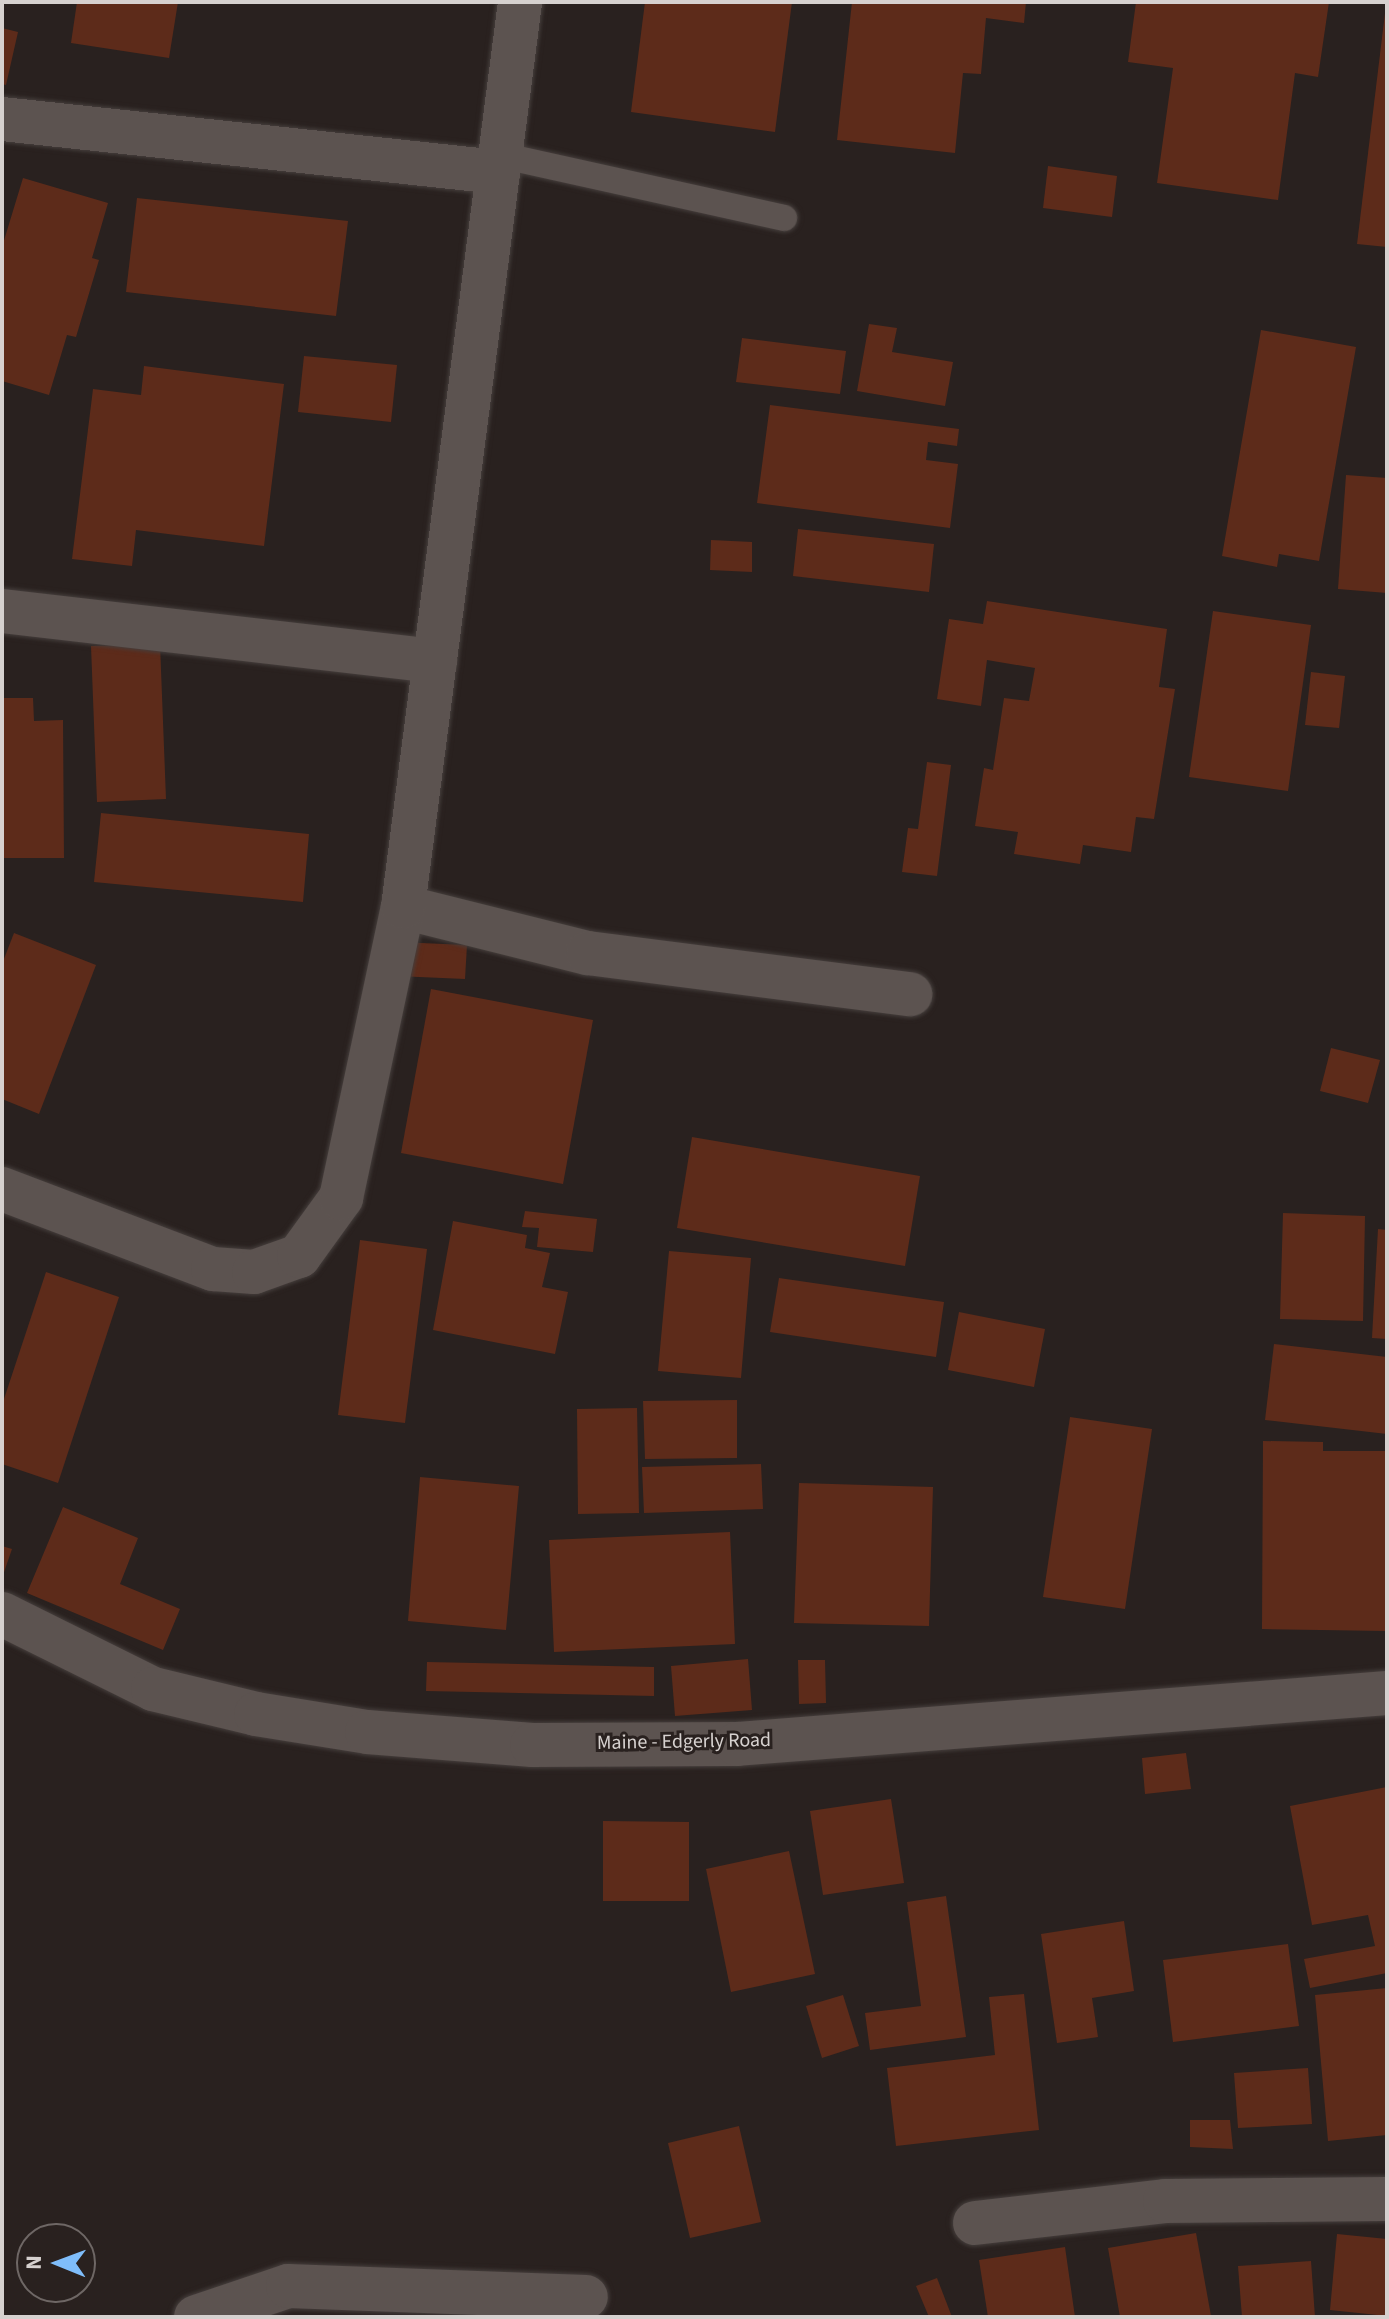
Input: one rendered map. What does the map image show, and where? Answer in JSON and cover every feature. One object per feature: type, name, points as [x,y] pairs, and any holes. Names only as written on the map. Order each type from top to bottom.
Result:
[{"type":"street","points":[[2,1189],[213,1269],[254,1272],[299,1256],[341,1198],[403,907],[520,2]]},
{"type":"street","points":[[2,119],[499,163]]},
{"type":"street","points":[[2,611],[435,661]]},
{"type":"street","points":[[403,907],[588,953],[910,994]]},
{"type":"street","name":"Maine - Edgerly Road","points":[[2,1614],[153,1689],[227,1707],[367,1732],[532,1745],[737,1744],[1387,1693]]},
{"type":"street","points":[[975,2223],[1165,2201],[1387,2199]]},
{"type":"street","points":[[196,2317],[288,2286],[586,2297]]},
{"type":"lane","points":[[499,163],[784,218]]},
{"type":"building","points":[[77,2],[178,2],[169,58],[71,43]]},
{"type":"building","points":[[645,2],[792,2],[775,132],[631,112]]},
{"type":"building","points":[[852,2],[1026,2],[1024,23],[986,18],[981,74],[963,73],[955,153],[837,140]]},
{"type":"building","points":[[1136,2],[1329,2],[1318,77],[1295,73],[1278,200],[1157,183],[1173,68],[1128,62]]},
{"type":"building","points":[[1387,13],[1387,247],[1357,244]]},
{"type":"building","points":[[2,28],[18,32],[6,85],[2,84]]},
{"type":"building","points":[[1048,166],[1117,176],[1112,217],[1043,208]]},
{"type":"building","points":[[23,178],[108,203],[92,258],[99,260],[76,337],[67,335],[49,395],[2,381],[2,247]]},
{"type":"building","points":[[137,198],[348,221],[336,316],[126,292]]},
{"type":"building","points":[[869,324],[897,328],[892,352],[953,362],[945,406],[857,391]]},
{"type":"building","points":[[1261,330],[1356,347],[1319,561],[1279,554],[1277,567],[1222,556]]},
{"type":"building","points":[[742,338],[846,351],[840,394],[736,382]]},
{"type":"building","points":[[304,356],[397,365],[391,422],[298,412]]},
{"type":"building","points":[[144,366],[284,384],[264,546],[136,530],[132,566],[72,559],[93,389],[141,395]]},
{"type":"building","points":[[770,405],[959,429],[957,446],[928,442],[926,460],[958,464],[950,528],[757,503]]},
{"type":"building","points":[[1346,475],[1387,478],[1387,593],[1338,589]]},
{"type":"building","points":[[798,529],[934,544],[929,592],[793,576]]},
{"type":"building","points":[[711,540],[752,542],[752,572],[710,570]]},
{"type":"building","points":[[987,601],[1167,629],[1159,687],[1175,689],[1154,819],[1136,817],[1131,852],[1083,845],[1080,864],[1014,854],[1018,832],[975,826],[984,768],[993,770],[1004,698],[1029,701],[1035,668],[987,660],[981,706],[937,699],[949,619],[983,624]]},
{"type":"building","points":[[1213,611],[1311,625],[1288,791],[1189,777]]},
{"type":"building","points":[[160,644],[166,799],[97,802],[91,646]]},
{"type":"building","points":[[1311,672],[1345,676],[1339,728],[1305,725]]},
{"type":"building","points":[[2,698],[33,698],[34,721],[63,720],[64,858],[2,858]]},
{"type":"building","points":[[927,762],[951,765],[937,876],[902,872],[908,828],[918,829]]},
{"type":"building","points":[[101,813],[309,834],[303,902],[94,882]]},
{"type":"building","points":[[14,933],[96,965],[39,1114],[2,1099],[2,964]]},
{"type":"building","points":[[398,942],[467,945],[465,979],[396,976]]},
{"type":"building","points":[[431,989],[593,1020],[563,1184],[401,1153]]},
{"type":"building","points":[[1331,1048],[1380,1060],[1368,1103],[1320,1091]]},
{"type":"building","points":[[692,1137],[920,1176],[905,1266],[677,1228]]},
{"type":"building","points":[[525,1211],[597,1219],[593,1252],[537,1247],[539,1228],[522,1227]]},
{"type":"building","points":[[1283,1213],[1365,1216],[1363,1321],[1280,1319]]},
{"type":"building","points":[[453,1221],[527,1235],[525,1248],[550,1253],[542,1287],[568,1292],[555,1354],[433,1330]]},
{"type":"building","points":[[1378,1229],[1387,1230],[1387,1339],[1372,1338]]},
{"type":"building","points":[[360,1240],[427,1249],[405,1423],[338,1415]]},
{"type":"building","points":[[669,1251],[751,1258],[741,1378],[658,1371]]},
{"type":"building","points":[[46,1272],[119,1297],[58,1483],[2,1464],[2,1405]]},
{"type":"building","points":[[779,1278],[944,1302],[936,1357],[770,1332]]},
{"type":"building","points":[[959,1312],[1045,1329],[1034,1387],[948,1370]]},
{"type":"building","points":[[1274,1344],[1387,1357],[1387,1434],[1265,1420]]},
{"type":"building","points":[[737,1400],[737,1458],[645,1459],[643,1401]]},
{"type":"building","points":[[637,1408],[639,1513],[578,1514],[577,1409]]},
{"type":"building","points":[[1070,1417],[1152,1429],[1125,1609],[1043,1597]]},
{"type":"building","points":[[1263,1441],[1323,1442],[1323,1451],[1387,1451],[1387,1631],[1262,1629]]},
{"type":"building","points":[[761,1464],[763,1509],[644,1513],[642,1467]]},
{"type":"building","points":[[420,1477],[519,1486],[506,1630],[408,1621]]},
{"type":"building","points":[[799,1483],[933,1487],[929,1626],[794,1623]]},
{"type":"building","points":[[63,1507],[138,1538],[120,1584],[180,1609],[163,1650],[27,1593]]},
{"type":"building","points":[[730,1532],[735,1644],[554,1652],[549,1540]]},
{"type":"building","points":[[2,1546],[12,1549],[2,1578]]},
{"type":"building","points":[[748,1659],[752,1710],[675,1716],[671,1666]]},
{"type":"building","points":[[798,1660],[825,1660],[826,1703],[799,1704]]},
{"type":"building","points":[[427,1662],[654,1667],[654,1696],[426,1691]]},
{"type":"building","points":[[1186,1753],[1191,1789],[1145,1794],[1142,1758]]},
{"type":"building","points":[[1387,1787],[1387,1973],[1310,1988],[1304,1959],[1375,1946],[1368,1915],[1312,1925],[1290,1806]]},
{"type":"building","points":[[891,1799],[904,1883],[823,1895],[810,1811]]},
{"type":"building","points":[[603,1821],[689,1822],[689,1901],[603,1901]]},
{"type":"building","points":[[789,1851],[815,1974],[731,1992],[706,1869]]},
{"type":"building","points":[[946,1896],[966,2037],[870,2050],[865,2013],[921,2006],[907,1902]]},
{"type":"building","points":[[1124,1921],[1134,1991],[1092,1998],[1098,2037],[1057,2043],[1041,1934]]},
{"type":"building","points":[[1288,1944],[1299,2026],[1173,2042],[1163,1960]]},
{"type":"building","points":[[1387,1988],[1387,2135],[1328,2141],[1315,1995]]},
{"type":"building","points":[[1024,1994],[1039,2130],[896,2146],[887,2068],[995,2055],[989,1997]]},
{"type":"building","points":[[843,1995],[859,2046],[822,2058],[806,2006]]},
{"type":"building","points":[[1308,2068],[1312,2124],[1238,2128],[1234,2073]]},
{"type":"building","points":[[1190,2120],[1230,2120],[1233,2149],[1190,2147]]},
{"type":"building","points":[[739,2126],[761,2222],[690,2238],[668,2143]]},
{"type":"building","points":[[1196,2233],[1211,2316],[1120,2317],[1108,2248]]},
{"type":"building","points":[[1337,2234],[1387,2239],[1387,2316],[1330,2310]]},
{"type":"building","points":[[1065,2247],[1075,2317],[988,2317],[979,2260]]},
{"type":"building","points":[[1311,2261],[1315,2317],[1242,2317],[1238,2266]]},
{"type":"building","points":[[937,2278],[952,2317],[929,2317],[916,2286]]}]
